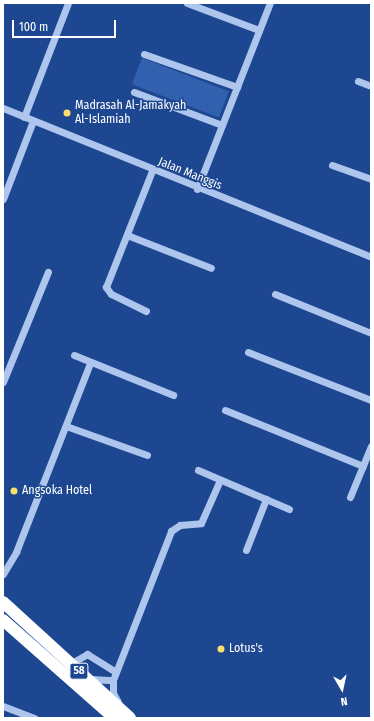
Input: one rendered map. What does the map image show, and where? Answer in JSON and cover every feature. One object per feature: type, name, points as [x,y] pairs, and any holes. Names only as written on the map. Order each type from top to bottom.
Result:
[{"type":"highway","name":"58","points":[[3,602],[85,677],[123,716]]},
{"type":"highway","name":"58","points":[[3,620],[42,655],[123,716]]},
{"type":"highway","points":[[28,625],[42,645],[42,655]]},
{"type":"street","points":[[24,117],[68,3]]},
{"type":"street","points":[[187,3],[259,30]]},
{"type":"street","points":[[197,189],[270,3]]},
{"type":"street","points":[[144,54],[237,87]]},
{"type":"street","points":[[358,81],[371,86]]},
{"type":"street","points":[[134,92],[222,125]]},
{"type":"street","name":"Jalan Manggis","points":[[3,108],[152,171],[371,257]]},
{"type":"street","points":[[3,199],[33,121]]},
{"type":"street","points":[[332,165],[371,180]]},
{"type":"street","points":[[146,311],[107,291],[152,171]]},
{"type":"street","points":[[127,235],[211,268]]},
{"type":"street","points":[[3,382],[48,272]]},
{"type":"street","points":[[276,294],[371,332]]},
{"type":"street","points":[[248,352],[371,400]]},
{"type":"street","points":[[74,355],[173,395]]},
{"type":"street","points":[[3,574],[16,552],[90,362]]},
{"type":"street","points":[[225,410],[363,466]]},
{"type":"street","points":[[66,426],[147,455]]},
{"type":"street","points":[[350,498],[371,446]]},
{"type":"street","points":[[198,470],[289,509]]},
{"type":"street","points":[[123,716],[112,693],[115,676],[171,531],[180,525],[201,524],[220,480]]},
{"type":"street","points":[[246,550],[266,500]]},
{"type":"street","points":[[70,664],[87,654],[115,676]]},
{"type":"street","points":[[85,677],[96,681],[115,676]]},
{"type":"street","points":[[3,706],[35,718]]},
{"type":"shaded area","points":[[142,58],[229,91],[219,117],[132,84]]},
{"type":"place","name":"Madrasah Al-Jamakyah Al-Islamiah","points":[[67,113]]},
{"type":"place","name":"Angsoka Hotel","points":[[14,491]]},
{"type":"place","name":"Lotus's","points":[[221,649]]}]
